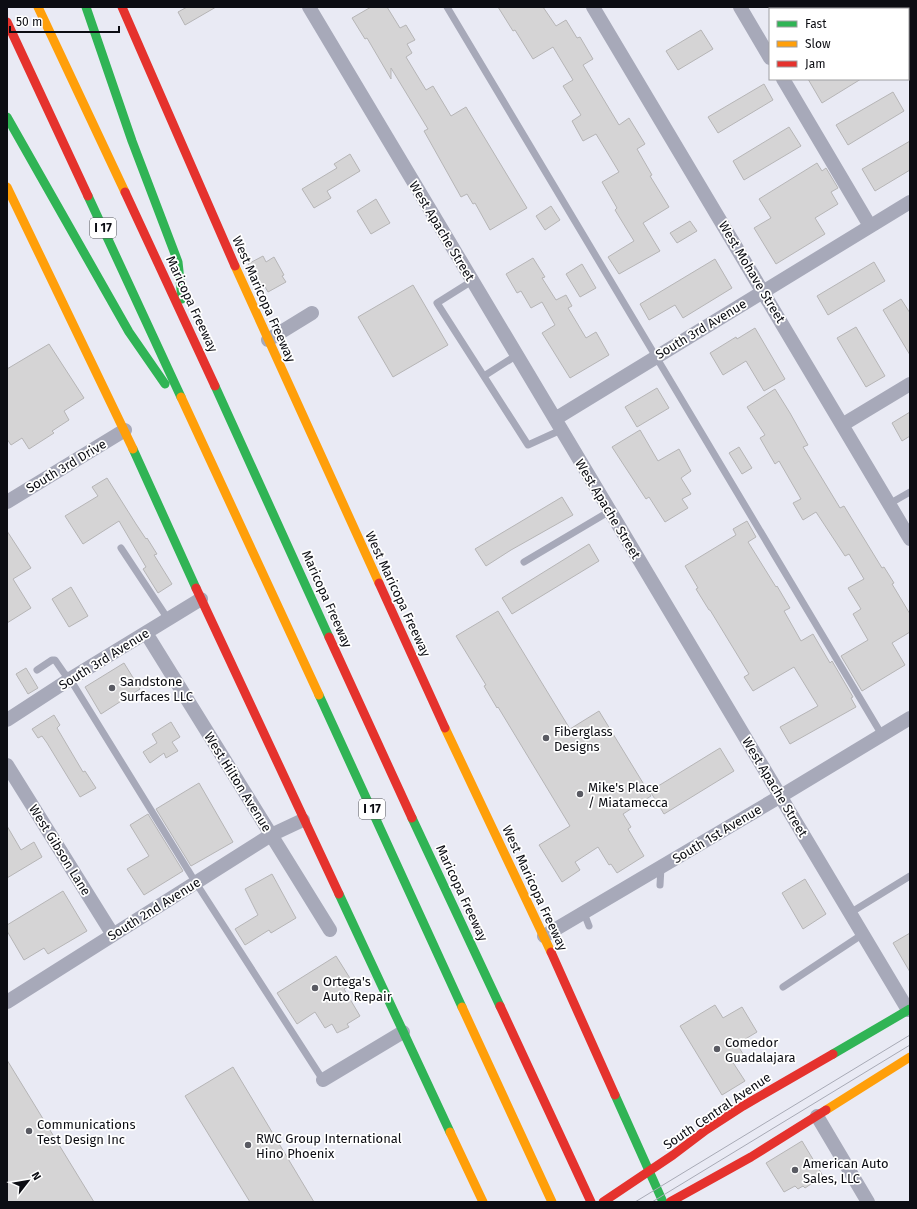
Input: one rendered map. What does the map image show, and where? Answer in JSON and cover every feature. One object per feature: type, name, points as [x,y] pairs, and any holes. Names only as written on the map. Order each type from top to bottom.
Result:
[{"type":"main road","name":"Maricopa Freeway","points":[[38,7],[183,314],[347,675],[591,1202]]},
{"type":"main road","points":[[86,7],[132,141],[178,262],[183,314]]},
{"type":"main road","name":"West Maricopa Freeway","points":[[122,7],[268,340],[446,731],[544,936],[663,1202]]},
{"type":"main road","name":"I 17","points":[[7,22],[552,1202]]},
{"type":"main road","points":[[7,116],[129,332],[199,435]]},
{"type":"main road","points":[[7,187],[125,430],[303,820],[483,1202]]},
{"type":"main road","name":"South Central Avenue","points":[[603,1202],[649,1172],[706,1130],[743,1106],[909,1010]]},
{"type":"main road","points":[[670,1202],[751,1157],[910,1057]]},
{"type":"street","name":"West Apache Street","points":[[308,7],[909,1010]]},
{"type":"street","name":"West Mohave Street","points":[[593,7],[910,539]]},
{"type":"street","points":[[740,7],[769,56]]},
{"type":"street","points":[[783,80],[870,226]]},
{"type":"street","name":"South 3rd Avenue","points":[[558,424],[656,356],[910,202]]},
{"type":"street","points":[[268,340],[312,314]]},
{"type":"street","points":[[842,425],[910,384]]},
{"type":"street","name":"South 3rd Drive","points":[[7,502],[125,430]]},
{"type":"street","name":"South 3rd Avenue","points":[[7,720],[70,679],[201,599]]},
{"type":"street","name":"West Hilton Avenue","points":[[146,633],[330,930]]},
{"type":"street","name":"South 1st Avenue","points":[[544,936],[910,718]]},
{"type":"street","name":"West Gibson Lane","points":[[7,765],[113,935]]},
{"type":"street","name":"South 2nd Avenue","points":[[7,1002],[271,835],[303,820]]},
{"type":"street","points":[[323,1080],[403,1032]]},
{"type":"street","points":[[817,1116],[868,1202]]},
{"type":"lane","points":[[447,7],[882,735]]},
{"type":"lane","points":[[472,281],[437,303],[528,445],[558,424]]},
{"type":"lane","points":[[484,376],[517,356]]},
{"type":"lane","points":[[890,504],[910,492]]},
{"type":"lane","points":[[524,562],[610,511]]},
{"type":"lane","points":[[122,548],[168,619]]},
{"type":"lane","points":[[37,670],[52,660],[55,660],[70,679],[196,882],[323,1080]]},
{"type":"lane","points":[[660,867],[660,885]]},
{"type":"lane","points":[[850,913],[910,876]]},
{"type":"lane","points":[[584,913],[589,926]]},
{"type":"lane","points":[[783,987],[863,934]]},
{"type":"building","points":[[187,7],[216,7],[185,25],[178,12]]},
{"type":"building","points":[[371,7],[387,7],[400,28],[406,25],[415,40],[407,44],[412,53],[406,57],[426,90],[433,86],[451,116],[466,107],[527,208],[490,230],[475,203],[473,204],[467,194],[461,197],[424,131],[428,129],[391,68],[391,79],[367,38],[365,39],[352,18]]},
{"type":"building","points":[[498,7],[543,7],[556,26],[566,20],[577,38],[580,37],[593,59],[583,65],[619,125],[629,118],[645,144],[637,149],[652,175],[650,176],[669,207],[643,223],[660,251],[619,274],[608,257],[634,241],[615,210],[617,208],[602,182],[619,172],[596,134],[583,141],[572,121],[581,115],[563,86],[573,80],[553,47],[533,59],[515,30],[513,31]]},
{"type":"building","points":[[701,30],[713,49],[678,70],[666,51]]},
{"type":"building","points":[[809,80],[859,80],[822,103]]},
{"type":"building","points":[[764,84],[773,100],[718,133],[708,117]]},
{"type":"building","points":[[893,92],[904,111],[848,145],[836,125]]},
{"type":"building","points":[[789,127],[801,146],[744,180],[733,161]]},
{"type":"building","points":[[910,141],[910,170],[875,191],[862,169]]},
{"type":"building","points":[[350,154],[360,171],[327,191],[331,198],[314,208],[302,189],[337,168],[334,164]]},
{"type":"building","points":[[817,163],[822,171],[826,168],[838,188],[831,192],[838,204],[815,218],[825,234],[776,264],[754,228],[771,218],[759,199]]},
{"type":"building","points":[[376,199],[390,223],[371,234],[357,211]]},
{"type":"building","points":[[551,206],[560,220],[545,230],[536,216]]},
{"type":"building","points":[[690,221],[697,231],[677,243],[670,233]]},
{"type":"building","points":[[263,256],[266,262],[274,257],[284,275],[282,276],[286,282],[268,292],[264,285],[261,287],[248,264]]},
{"type":"building","points":[[533,258],[545,277],[542,278],[556,300],[566,295],[572,306],[568,308],[586,338],[596,332],[609,355],[570,378],[542,333],[555,325],[542,302],[531,308],[521,291],[517,293],[506,274]]},
{"type":"building","points":[[715,259],[732,288],[683,318],[675,305],[649,320],[640,304]]},
{"type":"building","points":[[874,262],[885,281],[828,315],[817,296]]},
{"type":"building","points":[[582,264],[596,288],[580,297],[566,274]]},
{"type":"building","points":[[413,285],[448,345],[393,377],[358,317]]},
{"type":"building","points":[[901,299],[910,313],[910,355],[883,310]]},
{"type":"building","points":[[856,327],[885,376],[866,387],[837,338]]},
{"type":"building","points":[[755,328],[785,379],[764,391],[746,361],[723,375],[710,353],[736,337],[737,339]]},
{"type":"building","points":[[49,344],[84,398],[64,411],[69,420],[52,431],[54,433],[29,449],[22,438],[11,445],[7,439],[7,369]]},
{"type":"building","points":[[657,388],[669,408],[637,427],[625,407]]},
{"type":"building","points":[[775,389],[808,445],[803,447],[840,508],[844,506],[882,568],[884,567],[894,583],[892,584],[910,614],[910,632],[892,643],[905,665],[862,691],[841,656],[868,640],[853,614],[861,609],[848,588],[864,579],[849,554],[845,556],[816,512],[803,520],[793,503],[801,499],[779,461],[775,464],[760,438],[765,435],[747,407]]},
{"type":"building","points":[[910,412],[910,436],[902,441],[892,423]]},
{"type":"building","points":[[640,430],[658,461],[679,449],[691,471],[681,478],[691,494],[682,499],[688,508],[665,522],[649,497],[646,499],[612,447]]},
{"type":"building","points":[[739,447],[752,468],[742,474],[729,453]]},
{"type":"building","points":[[107,478],[157,554],[154,555],[172,584],[158,593],[143,569],[146,567],[119,521],[83,544],[65,516],[98,496],[92,487]]},
{"type":"building","points":[[562,497],[573,515],[486,566],[475,549]]},
{"type":"building","points":[[747,521],[756,537],[748,542],[790,608],[784,611],[801,641],[813,634],[830,663],[832,661],[853,697],[851,698],[856,707],[790,744],[780,727],[818,706],[794,667],[753,691],[744,677],[749,674],[696,589],[698,588],[685,566],[736,535],[733,529]]},
{"type":"building","points":[[7,531],[31,568],[13,579],[31,608],[7,623]]},
{"type":"building","points":[[589,544],[599,561],[512,614],[502,598]]},
{"type":"building","points":[[71,587],[88,616],[69,627],[52,599]]},
{"type":"building","points":[[498,611],[570,729],[599,711],[651,796],[623,814],[631,827],[628,829],[644,856],[617,873],[611,864],[609,865],[598,847],[575,862],[580,870],[562,882],[539,845],[570,826],[498,707],[497,708],[484,686],[486,685],[456,636]]},
{"type":"building","name":"Sandstone Surfaces LLC","points":[[124,663],[140,689],[101,714],[85,687]]},
{"type":"building","points":[[26,668],[38,688],[28,694],[16,674]]},
{"type":"building","points":[[54,715],[60,725],[57,728],[83,772],[85,771],[96,788],[80,797],[47,743],[42,736],[38,738],[32,729]]},
{"type":"building","points":[[171,722],[180,737],[172,742],[178,751],[166,758],[164,753],[150,763],[143,752],[157,743],[152,734]]},
{"type":"building","points":[[720,748],[734,771],[664,814],[650,791]]},
{"type":"building","points":[[199,783],[233,842],[191,866],[156,809]]},
{"type":"building","points":[[148,814],[183,871],[144,895],[127,869],[149,856],[130,825]]},
{"type":"building","points":[[7,826],[21,850],[34,842],[42,857],[7,878]]},
{"type":"building","points":[[272,874],[296,918],[271,933],[269,930],[245,945],[235,929],[258,915],[245,889]]},
{"type":"building","points":[[805,879],[826,914],[803,929],[782,893]]},
{"type":"building","points":[[63,891],[87,931],[48,954],[44,948],[24,960],[7,931],[7,925]]},
{"type":"building","points":[[910,933],[910,972],[893,943]]},
{"type":"building","name":"Ortega's Auto Repair","points":[[336,956],[353,983],[344,989],[360,1016],[347,1024],[349,1027],[337,1033],[332,1024],[325,1028],[315,1012],[297,1024],[277,993]]},
{"type":"building","name":"Comedor Guadalajara","points":[[715,1005],[723,1018],[742,1007],[757,1032],[737,1044],[743,1054],[732,1061],[745,1081],[722,1095],[680,1026]]},
{"type":"building","name":"Communications Test Design Inc","points":[[7,1060],[94,1202],[7,1202]]},
{"type":"building","name":"RWC Group International Hino Phoenix","points":[[233,1067],[314,1202],[250,1202],[185,1096]]},
{"type":"building","name":"American Auto Sales, LLC","points":[[802,1141],[823,1176],[805,1188],[803,1186],[798,1189],[795,1186],[784,1192],[766,1163]]},
{"type":"tram line","points":[[635,1202],[910,1035]]},
{"type":"tram line","points":[[652,1202],[910,1045]]},
{"type":"traffic: fast","points":[[86,7],[132,141],[178,262],[182,299]]},
{"type":"traffic: fast","points":[[7,117],[129,332],[165,384]]},
{"type":"traffic: fast","points":[[88,196],[181,397]]},
{"type":"traffic: fast","points":[[215,386],[329,637]]},
{"type":"traffic: fast","points":[[133,449],[196,588]]},
{"type":"traffic: fast","points":[[319,695],[462,1007]]},
{"type":"traffic: fast","points":[[412,818],[500,1006]]},
{"type":"traffic: fast","points":[[339,894],[450,1132]]},
{"type":"traffic: fast","points":[[833,1054],[910,1009]]},
{"type":"traffic: fast","points":[[615,1095],[663,1202]]},
{"type":"traffic: slow","points":[[38,7],[125,192]]},
{"type":"traffic: slow","points":[[7,187],[133,449]]},
{"type":"traffic: slow","points":[[235,266],[379,583]]},
{"type":"traffic: slow","points":[[181,397],[319,695]]},
{"type":"traffic: slow","points":[[445,728],[551,952]]},
{"type":"traffic: slow","points":[[462,1007],[552,1202]]},
{"type":"traffic: slow","points":[[826,1110],[910,1057]]},
{"type":"traffic: slow","points":[[450,1132],[483,1202]]},
{"type":"traffic: jam","points":[[122,7],[235,266]]},
{"type":"traffic: jam","points":[[7,22],[88,196]]},
{"type":"traffic: jam","points":[[125,192],[215,386]]},
{"type":"traffic: jam","points":[[379,583],[445,728]]},
{"type":"traffic: jam","points":[[196,588],[339,894]]},
{"type":"traffic: jam","points":[[329,637],[412,818]]},
{"type":"traffic: jam","points":[[551,952],[615,1095]]},
{"type":"traffic: jam","points":[[500,1006],[591,1202]]},
{"type":"traffic: jam","points":[[603,1202],[743,1106],[833,1054]]},
{"type":"traffic: jam","points":[[670,1202],[751,1157],[826,1110]]},
{"type":"place","name":"Sandstone Surfaces LLC","points":[[112,688]]},
{"type":"place","name":"Fiberglass Designs","points":[[546,738]]},
{"type":"place","name":"Mike's Place / Miatamecca","points":[[580,794]]},
{"type":"place","name":"Ortega's Auto Repair","points":[[315,988]]},
{"type":"place","name":"Comedor Guadalajara","points":[[717,1049]]},
{"type":"place","name":"Communications Test Design Inc","points":[[29,1131]]},
{"type":"place","name":"RWC Group International Hino Phoenix","points":[[248,1145]]},
{"type":"place","name":"American Auto Sales, LLC","points":[[795,1170]]}]
